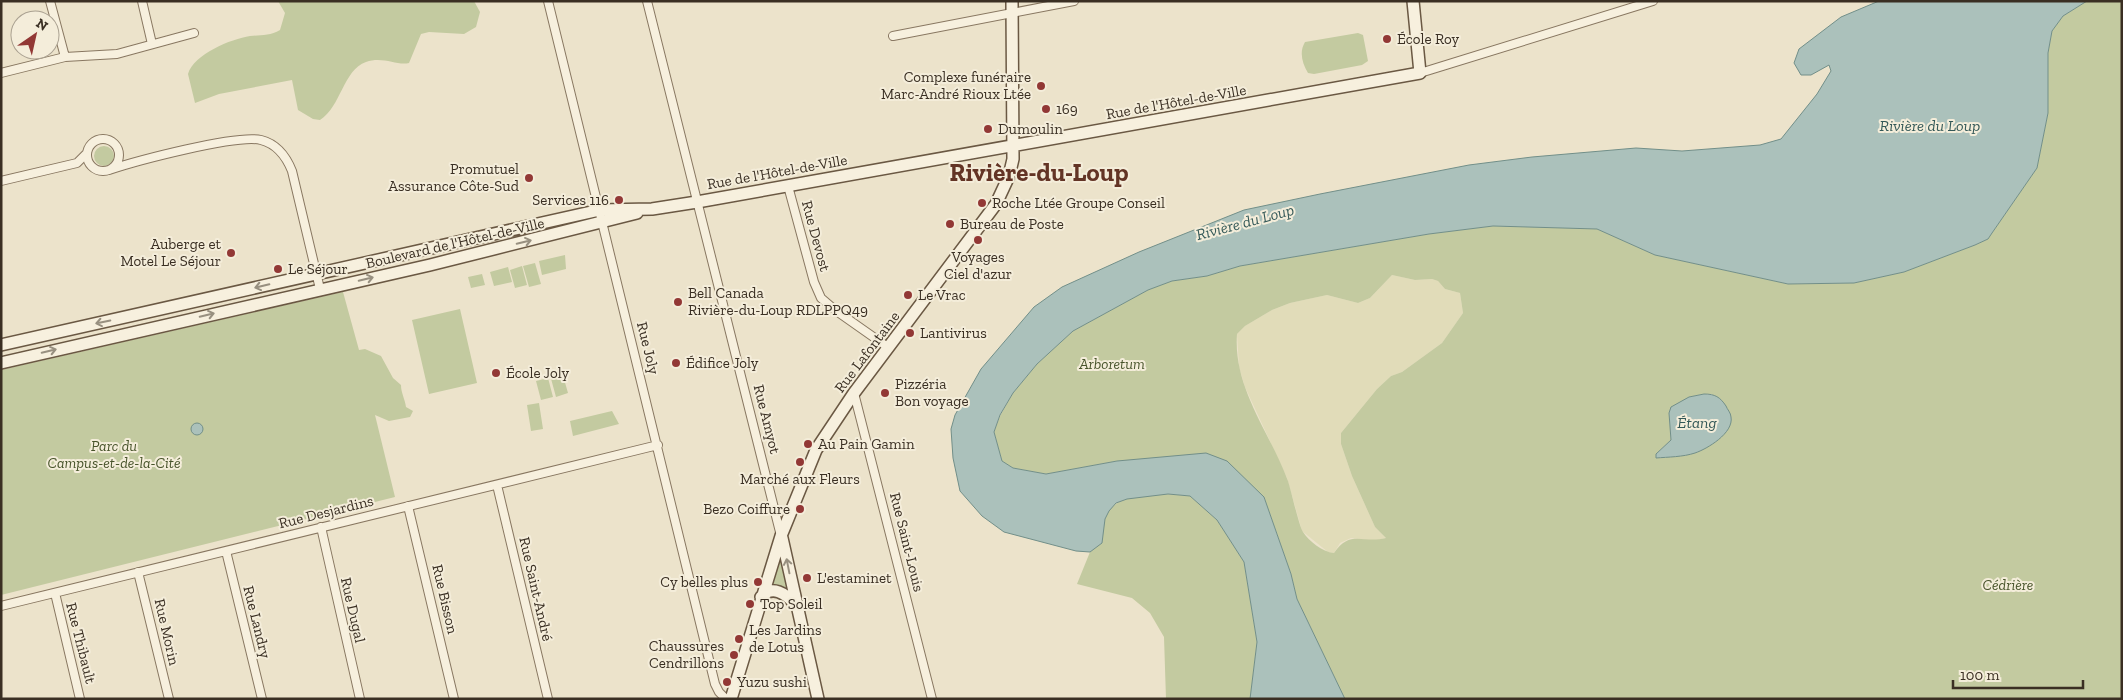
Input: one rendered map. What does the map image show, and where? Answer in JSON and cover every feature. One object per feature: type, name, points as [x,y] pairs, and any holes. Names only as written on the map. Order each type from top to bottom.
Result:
[{"type":"main road","points":[[1413,1],[1420,73]]},
{"type":"main road","name":"Rue Lafontaine","points":[[731,699],[761,597],[782,536],[816,450],[854,393],[996,204],[1009,176],[1014,145],[1012,7]]},
{"type":"main road","name":"Rue de l'Hôtel-de-Ville","points":[[697,202],[1420,73]]},
{"type":"main road","name":"Boulevard de l'Hôtel-de-Ville","points":[[1,362],[320,290],[603,223],[652,209],[697,202]]},
{"type":"main road","name":"Boulevard de l'Hôtel-de-Ville","points":[[1,345],[600,210],[652,209]]},
{"type":"main road","name":"Rue Amyot","points":[[782,536],[795,604],[818,699]]},
{"type":"main road","points":[[761,597],[768,592],[778,591],[786,594],[795,604]]},
{"type":"street","points":[[50,1],[65,57]]},
{"type":"street","points":[[142,1],[152,44]]},
{"type":"street","name":"Rue Joly","points":[[548,1],[710,662],[717,689],[726,699]]},
{"type":"street","name":"Rue Amyot","points":[[647,1],[782,536]]},
{"type":"street","points":[[893,36],[1012,7],[1074,1]]},
{"type":"street","name":"Rue de l'Hôtel-de-Ville","points":[[1420,73],[1652,1]]},
{"type":"street","points":[[1,73],[65,57],[117,54],[194,33]]},
{"type":"street","points":[[69,165],[99,171],[110,170],[136,162],[249,138],[263,140],[283,153],[292,171],[320,290]]},
{"type":"street","points":[[1,181],[80,162],[91,145],[100,140],[110,141],[125,158],[136,162]]},
{"type":"street","points":[[110,170],[115,167],[119,159],[118,148]]},
{"type":"street","points":[[88,152],[90,165],[99,171]]},
{"type":"street","name":"Rue Devost","points":[[788,186],[814,282],[821,298],[889,348]]},
{"type":"street","name":"Rue Saint-Louis","points":[[854,393],[932,699]]},
{"type":"street","name":"Rue Desjardins","points":[[1,606],[321,527],[497,486],[658,445]]},
{"type":"street","name":"Rue Saint-André","points":[[497,486],[548,699]]},
{"type":"street","name":"Rue Bisson","points":[[408,506],[454,699]]},
{"type":"street","name":"Rue Dugal","points":[[321,527],[360,699]]},
{"type":"street","name":"Rue Landry","points":[[226,551],[262,699]]},
{"type":"street","name":"Rue Morin","points":[[138,572],[168,699]]},
{"type":"street","name":"Rue Thibault","points":[[55,593],[80,699]]},
{"type":"shaded area","points":[[1392,275],[1415,280],[1432,279],[1438,281],[1445,289],[1460,293],[1463,313],[1442,343],[1402,372],[1391,376],[1377,389],[1341,433],[1341,444],[1352,476],[1375,527],[1386,538],[1375,541],[1351,538],[1340,543],[1334,553],[1328,552],[1302,531],[1287,478],[1245,387],[1239,367],[1237,334],[1245,326],[1272,310],[1290,303],[1327,295],[1358,303],[1370,298]]},
{"type":"green space","points":[[278,1],[474,1],[480,12],[476,27],[464,34],[429,32],[421,34],[409,63],[372,60],[358,66],[347,80],[333,107],[320,120],[313,119],[298,110],[292,80],[219,94],[195,103],[188,74],[192,67],[205,54],[224,44],[280,30],[285,13]]},
{"type":"green space","points":[[2087,1],[2122,1],[2122,699],[1345,699],[1297,599],[1291,574],[1264,497],[1117,461],[1046,474],[1013,468],[1002,461],[994,432],[1000,416],[1013,393],[1037,364],[1073,331],[1148,290],[1172,281],[1207,276],[1240,266],[1429,234],[1493,226],[1597,229],[1655,255],[1788,284],[1854,283],[1904,272],[1975,245],[1988,239],[2037,168],[2048,113],[2048,53],[2052,31],[2063,16]],"holes":[[[1392,275],[1415,280],[1432,279],[1438,281],[1445,289],[1460,293],[1463,313],[1442,343],[1402,372],[1391,376],[1377,389],[1341,433],[1341,444],[1352,476],[1375,527],[1386,538],[1351,539],[1346,541],[1334,553],[1329,552],[1312,542],[1301,528],[1288,481],[1254,409],[1241,373],[1237,354],[1237,334],[1245,326],[1272,310],[1290,303],[1327,295],[1358,303],[1370,298]],[[1712,394],[1726,432],[1701,450],[1686,455],[1656,458],[1656,454],[1671,440],[1669,413],[1689,397]]]},
{"type":"green space","points":[[1358,33],[1363,35],[1368,61],[1362,65],[1314,74],[1308,73],[1302,58],[1305,42]]},
{"type":"green space","points":[[100,146],[108,146],[114,152],[114,160],[108,166],[100,166],[94,160],[94,152]]},
{"type":"green space","points":[[565,255],[566,269],[542,275],[539,261]]},
{"type":"green space","points":[[535,263],[541,284],[529,287],[523,266]]},
{"type":"green space","points":[[522,266],[527,285],[515,288],[510,270]]},
{"type":"green space","points":[[508,267],[512,282],[494,286],[490,272]]},
{"type":"green space","points":[[482,274],[485,285],[471,288],[468,277]]},
{"type":"green space","name":"Parc du Campus-et-de-la-Cité","points":[[343,292],[359,350],[365,349],[381,356],[393,378],[401,385],[406,407],[413,411],[410,417],[389,421],[375,415],[395,497],[1,595],[1,370]]},
{"type":"green space","points":[[460,309],[477,383],[429,394],[412,320]]},
{"type":"green space","points":[[562,372],[568,393],[556,397],[550,375]]},
{"type":"green space","points":[[548,378],[553,397],[541,400],[536,381]]},
{"type":"green space","points":[[539,403],[543,429],[531,431],[527,405]]},
{"type":"green space","points":[[612,411],[619,424],[573,436],[570,421]]},
{"type":"green space","points":[[1168,494],[1190,496],[1217,520],[1244,562],[1257,642],[1250,699],[1166,699],[1164,637],[1150,613],[1132,598],[1077,584],[1090,552],[1102,542],[1105,519],[1115,504],[1141,496]]},
{"type":"green space","points":[[781,554],[787,587],[785,589],[770,588]]},
{"type":"water","name":"Rivière du Loup","points":[[1879,1],[2087,1],[2063,16],[2052,31],[2048,53],[2048,113],[2037,168],[1988,239],[1975,245],[1904,272],[1854,283],[1788,284],[1655,255],[1597,229],[1493,226],[1429,234],[1240,266],[1207,276],[1172,281],[1148,290],[1073,331],[1037,364],[1013,393],[1000,415],[994,432],[1002,461],[1013,468],[1046,474],[1117,461],[1206,453],[1227,461],[1264,497],[1291,574],[1297,599],[1345,699],[1250,699],[1257,642],[1244,562],[1217,520],[1190,496],[1168,494],[1127,499],[1116,503],[1105,519],[1102,543],[1090,552],[1076,551],[1004,532],[982,516],[960,491],[953,458],[951,429],[955,415],[981,369],[1034,307],[1062,287],[1139,252],[1244,210],[1320,194],[1469,165],[1532,157],[1636,148],[1682,151],[1760,145],[1781,139],[1817,94],[1831,71],[1829,65],[1811,75],[1801,75],[1794,63],[1799,49],[1841,17]]},
{"type":"water","name":"Étang","points":[[1704,394],[1722,400],[1731,417],[1728,429],[1719,439],[1700,451],[1676,457],[1656,458],[1656,454],[1671,440],[1669,413],[1671,407],[1689,397]]},
{"type":"water","points":[[197,423],[203,429],[197,435],[191,429]]},
{"type":"place","name":"École Roy","points":[[1387,39]]},
{"type":"place","name":"Complexe funéraire Marc-André Rioux Ltée","points":[[1041,86]]},
{"type":"place","name":"169","points":[[1046,109]]},
{"type":"place","name":"Dumoulin","points":[[988,129]]},
{"type":"place","name":"Promutuel Assurance Côte-Sud","points":[[529,178]]},
{"type":"place","name":"Services 116","points":[[619,200]]},
{"type":"place","name":"Roche Ltée Groupe Conseil","points":[[982,203]]},
{"type":"place","name":"Bureau de Poste","points":[[950,224]]},
{"type":"place","name":"Voyages Ciel d'azur","points":[[978,240]]},
{"type":"place","name":"Auberge et Motel Le Séjour","points":[[231,253]]},
{"type":"place","name":"Le Séjour","points":[[278,269]]},
{"type":"place","name":"Le Vrac","points":[[908,295]]},
{"type":"place","name":"Bell Canada Rivière-du-Loup RDLPPQ49","points":[[678,302]]},
{"type":"place","name":"Lantivirus","points":[[910,333]]},
{"type":"place","name":"Édifice Joly","points":[[676,363]]},
{"type":"place","name":"École Joly","points":[[496,373]]},
{"type":"place","name":"Pizzéria Bon voyage","points":[[885,393]]},
{"type":"place","name":"Au Pain Gamin","points":[[808,444]]},
{"type":"place","name":"Marché aux Fleurs","points":[[800,462]]},
{"type":"place","name":"Bezo Coiffure","points":[[800,509]]},
{"type":"place","name":"L'estaminet","points":[[807,578]]},
{"type":"place","name":"Cy belles plus","points":[[758,582]]},
{"type":"place","name":"Top Soleil","points":[[750,604]]},
{"type":"place","name":"Les Jardins de Lotus","points":[[739,639]]},
{"type":"place","name":"Chaussures Cendrillons","points":[[734,655]]},
{"type":"place","name":"Yuzu sushi","points":[[727,682]]},
{"type":"district","name":"Rivière-du-Loup","points":[[1039,172]]},
{"type":"park label","name":"Arboretum","points":[[1112,364]]},
{"type":"park label","name":"Cédrière","points":[[2008,585]]}]
